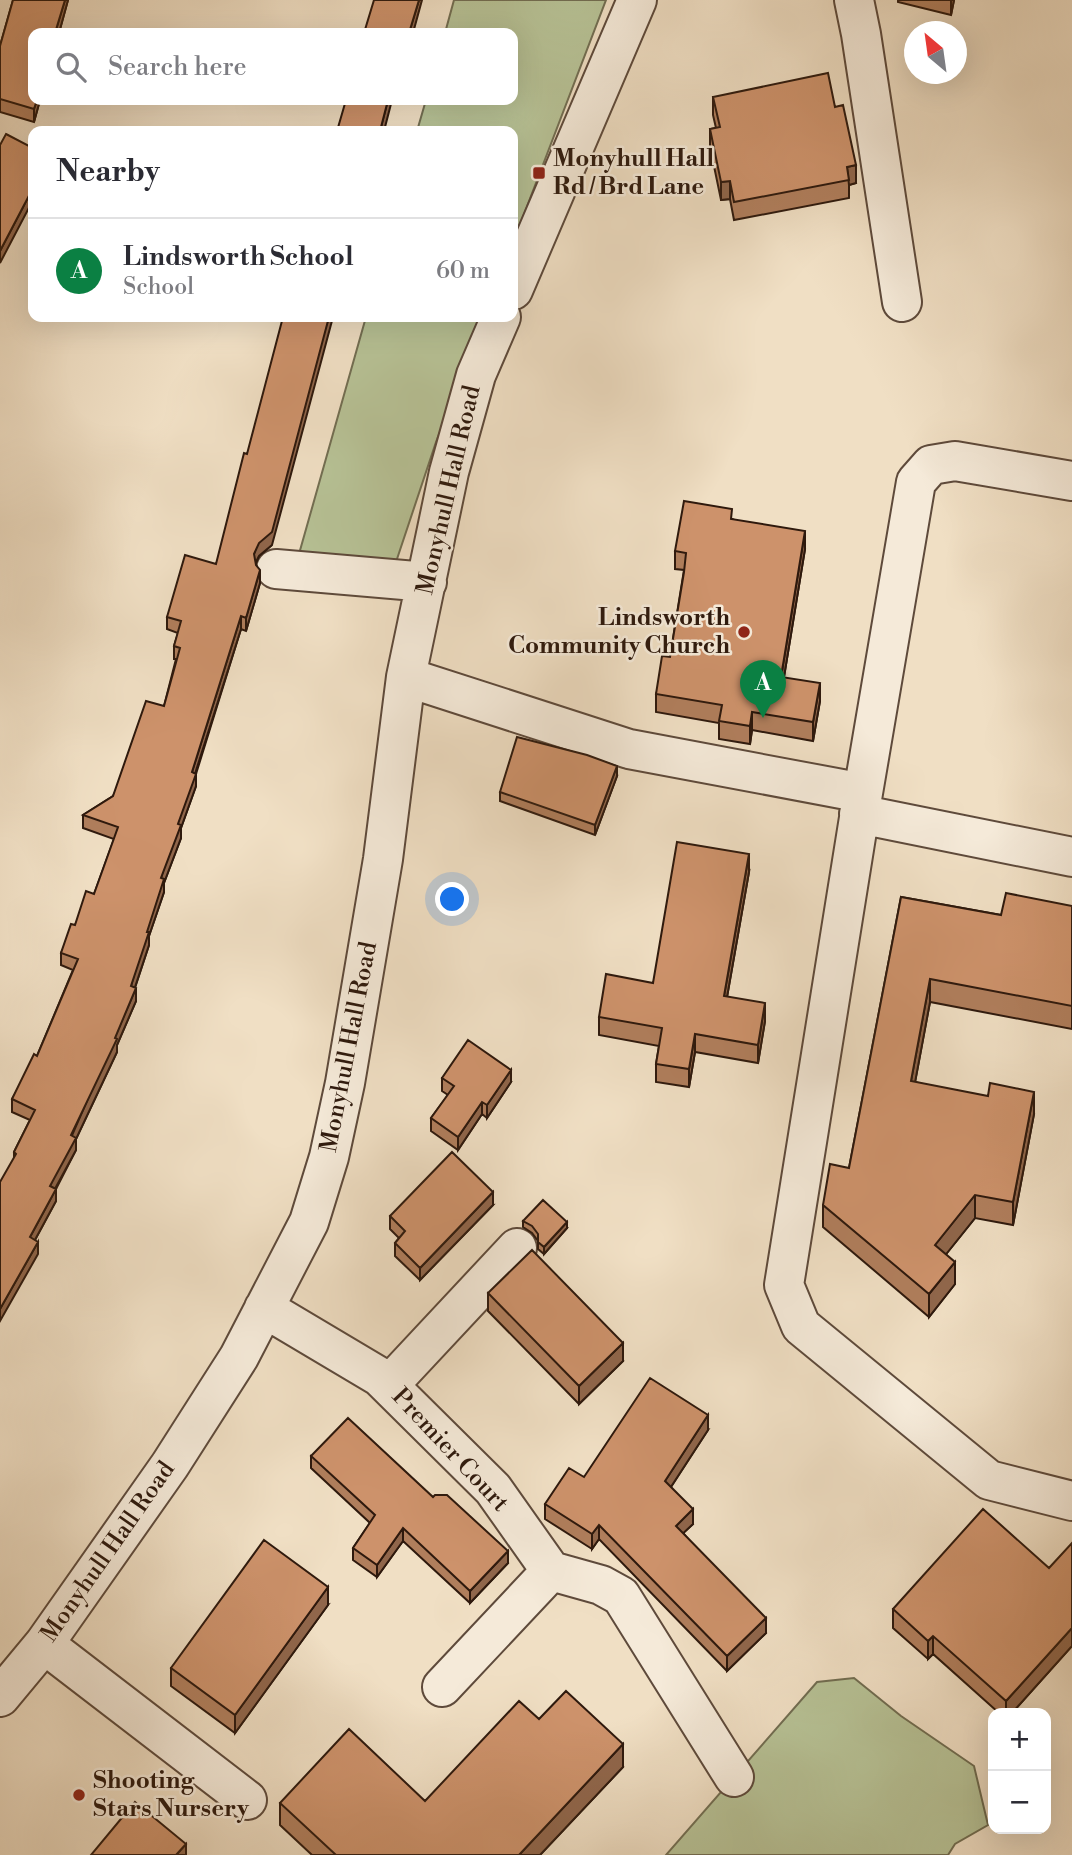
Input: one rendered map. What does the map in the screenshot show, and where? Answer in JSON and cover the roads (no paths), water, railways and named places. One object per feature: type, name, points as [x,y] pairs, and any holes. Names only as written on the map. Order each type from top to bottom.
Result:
[{"type":"street","points":[[518,278],[637,0]]},
{"type":"street","points":[[854,0],[902,302]]},
{"type":"street","name":"Monyhull Hall Road","points":[[0,1697],[44,1644],[170,1465],[239,1357],[309,1222],[329,1157],[345,1083],[383,859],[406,677],[452,460],[476,375],[499,322]]},
{"type":"street","points":[[1072,481],[955,461],[931,465],[916,482],[861,803],[784,1285],[801,1326],[989,1480],[1072,1501]]},
{"type":"street","points":[[275,569],[427,582]]},
{"type":"street","points":[[406,677],[629,749],[861,803],[1072,857]]},
{"type":"street","points":[[389,1385],[517,1248]]},
{"type":"street","name":"Premier Court","points":[[264,1308],[389,1385],[493,1489],[551,1571]]},
{"type":"street","points":[[442,1687],[551,1571],[601,1585],[621,1595],[734,1777]]},
{"type":"street","points":[[44,1644],[247,1800]]},
{"type":"place","name":"Monyhull Hall Rd / Brd Lane","points":[[539,173]]},
{"type":"place","name":"Lindsworth Community Church","points":[[744,632]]},
{"type":"place","name":"Lindsworth School","points":[[763,718]]},
{"type":"place","name":"Shooting Stars Nursery","points":[[79,1795]]}]
